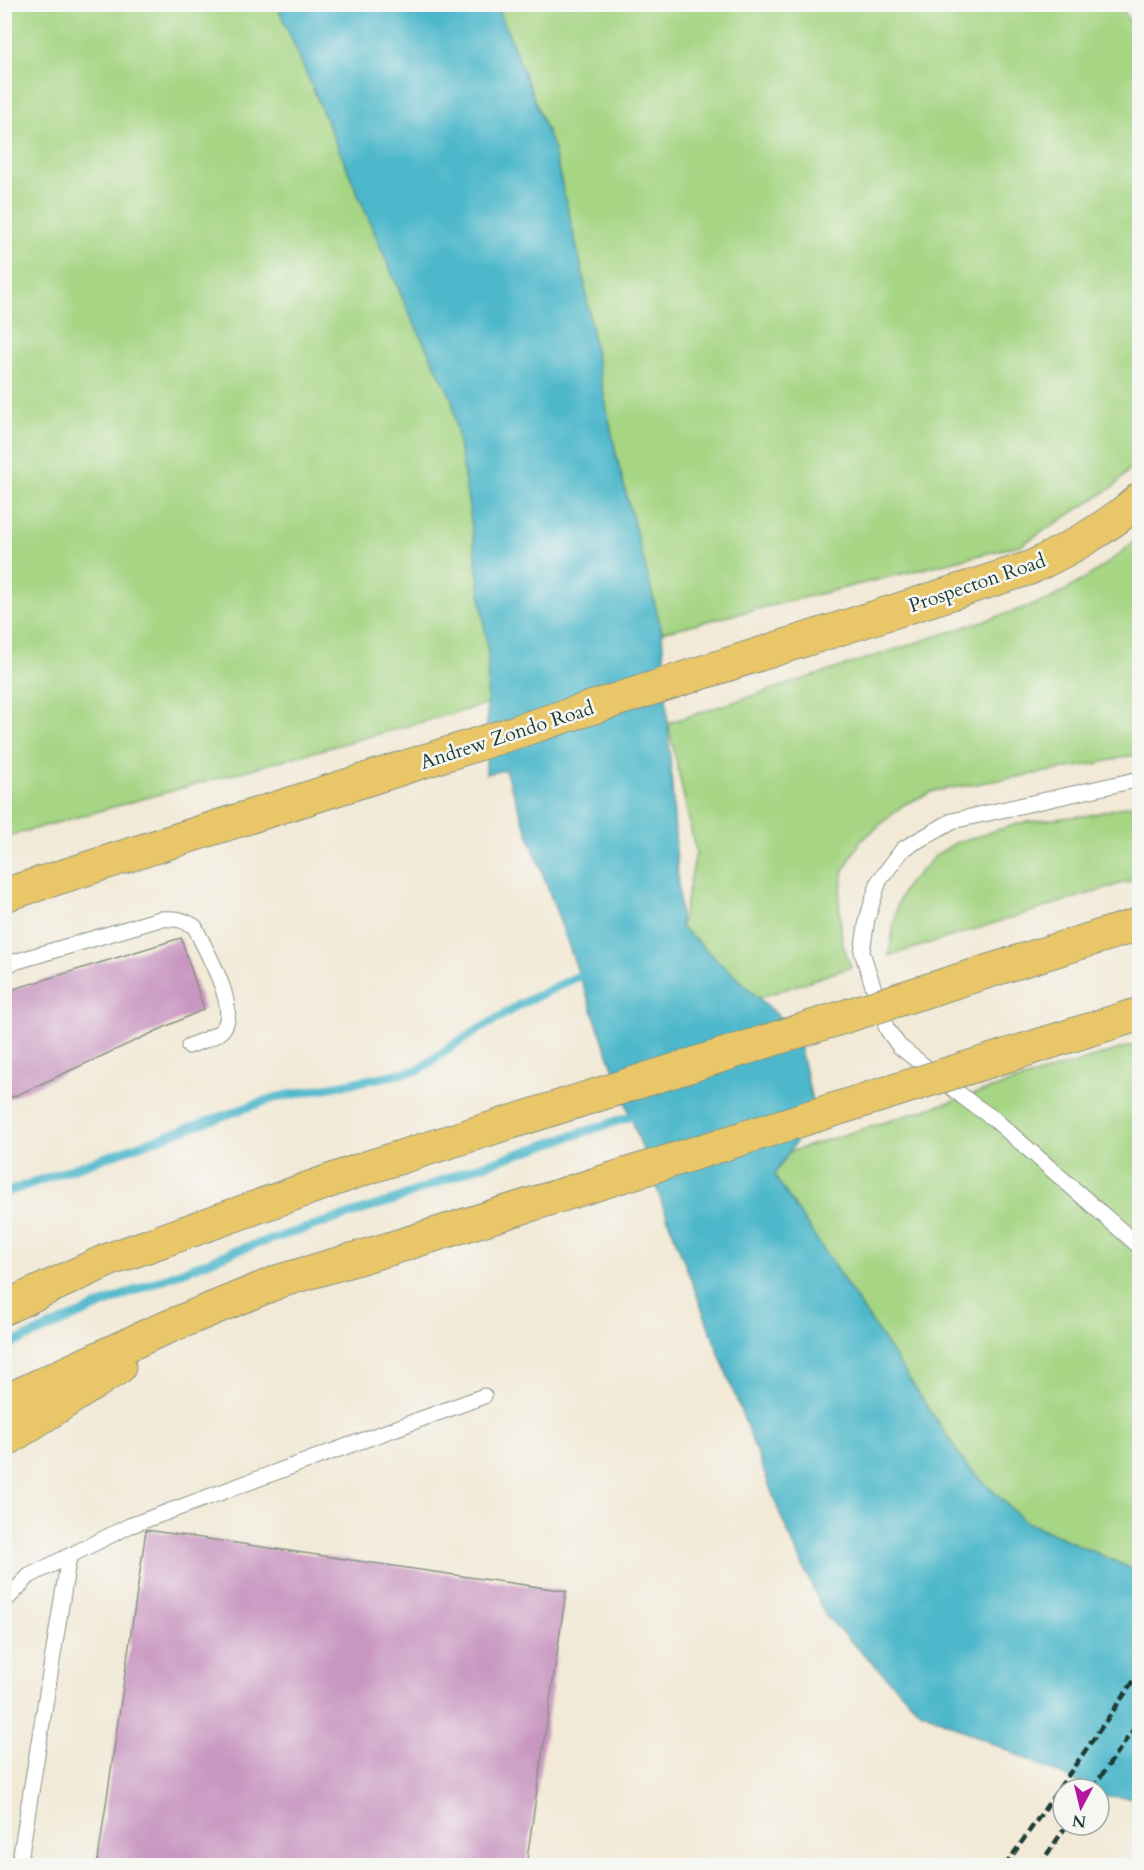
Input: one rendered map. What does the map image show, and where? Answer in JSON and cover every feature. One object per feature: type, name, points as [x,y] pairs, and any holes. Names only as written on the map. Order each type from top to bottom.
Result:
[{"type":"main road","name":"Prospecton Road","points":[[835,631],[1030,568],[1076,545],[1121,516],[1140,499]]},
{"type":"main road","name":"Andrew Zondo Road","points":[[4,895],[835,631]]},
{"type":"main road","points":[[4,1308],[108,1260],[366,1168],[1140,924]]},
{"type":"main road","points":[[4,1402],[151,1334],[280,1281],[1140,1014]]},
{"type":"main road","points":[[4,1441],[133,1357],[151,1334]]},
{"type":"lane","points":[[1140,778],[952,821],[903,849],[879,881],[867,919],[862,952],[887,1029],[899,1046],[994,1119],[1140,1247]]},
{"type":"lane","points":[[4,965],[160,919],[184,920],[195,927],[227,1000],[228,1018],[223,1029],[215,1036],[189,1046]]},
{"type":"lane","points":[[4,1602],[29,1576],[129,1526],[484,1396]]},
{"type":"lane","points":[[18,1866],[69,1556]]},
{"type":"green space","points":[[5,5],[277,5],[409,313],[452,399],[471,520],[494,702],[5,837]]},
{"type":"green space","points":[[497,5],[1120,5],[1140,39],[1139,458],[1115,486],[1021,545],[662,632],[617,459],[595,351],[583,274],[553,147]]},
{"type":"green space","points":[[1139,537],[1139,754],[1094,764],[934,791],[903,805],[860,842],[844,870],[839,901],[842,942],[851,967],[759,998],[681,927],[696,853],[668,723],[1048,600],[1096,572]]},
{"type":"green space","points":[[1139,803],[1139,878],[889,956],[897,905],[906,886],[936,855],[955,843],[1020,823],[1090,815]]},
{"type":"green space","points":[[1139,1043],[1139,1572],[1024,1521],[966,1465],[774,1175],[789,1152]]},
{"type":"water","points":[[277,5],[497,5],[553,147],[583,274],[595,351],[617,459],[662,632],[681,927],[796,1032],[815,1113],[774,1175],[966,1465],[1024,1521],[1139,1572],[1139,1798],[1111,1796],[1111,1777],[1066,1777],[919,1710],[825,1615],[782,1519],[669,1222],[505,770],[486,774],[488,653],[471,520],[452,399],[409,313]]},
{"type":"building","points":[[181,938],[204,1009],[4,1101],[4,992]]},
{"type":"building","points":[[146,1530],[566,1591],[526,1866],[97,1866]]},
{"type":"waterway","points":[[4,1193],[274,1098],[419,1070],[455,1044],[521,1004],[589,971]]},
{"type":"waterway","points":[[4,1347],[131,1292],[235,1251],[391,1201],[469,1170],[641,1113]]},
{"type":"railway","points":[[1005,1866],[1140,1672]]},
{"type":"railway","points":[[1100,1777],[1140,1720]]},
{"type":"railway","points":[[1039,1866],[1059,1837]]}]
